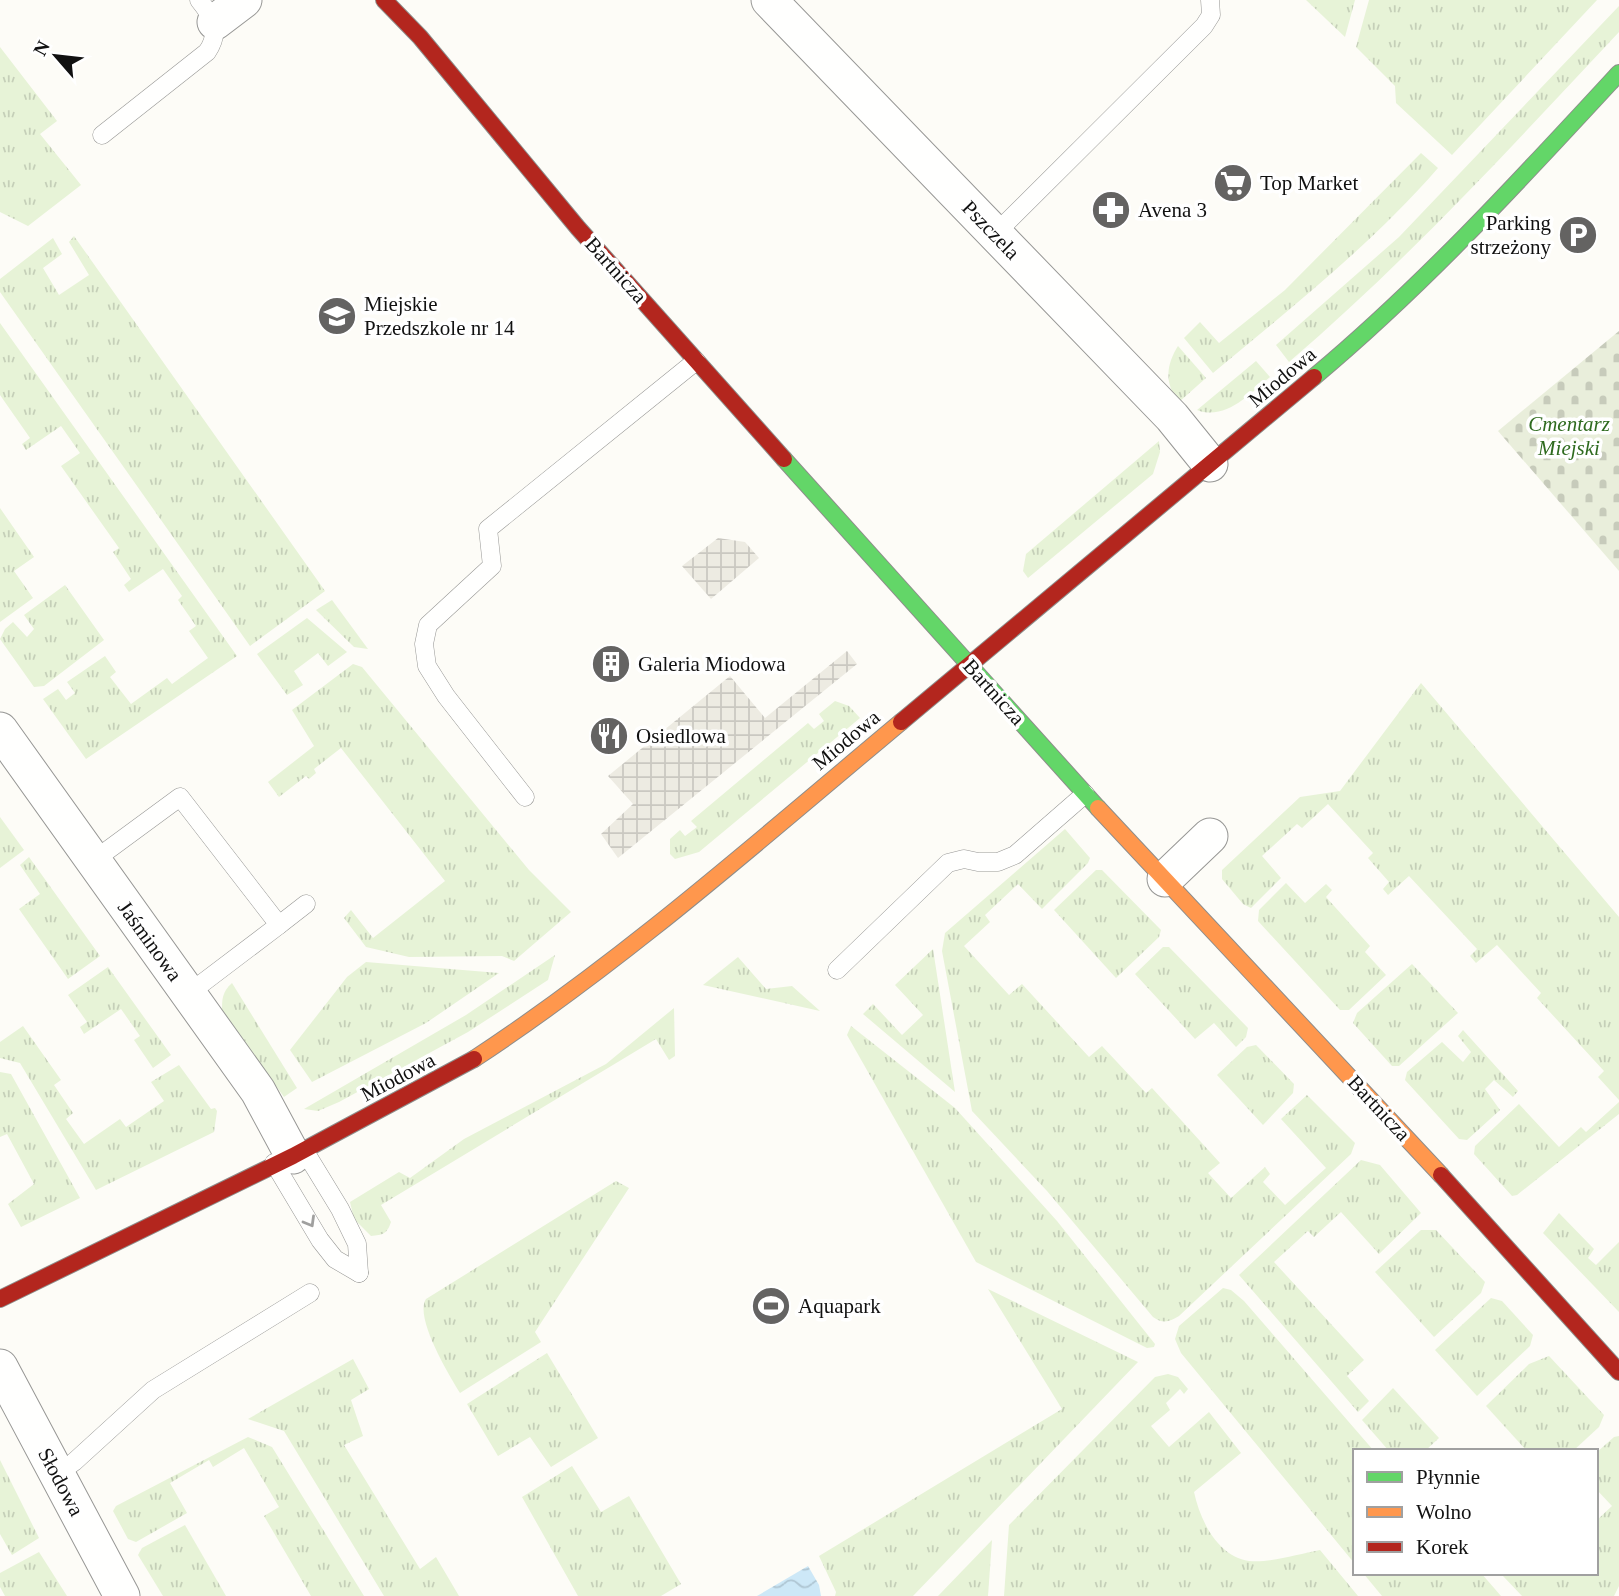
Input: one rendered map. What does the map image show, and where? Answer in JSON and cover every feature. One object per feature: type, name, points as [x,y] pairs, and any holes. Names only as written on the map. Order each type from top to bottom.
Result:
[{"type":"street","points":[[207,11],[244,0]]},
{"type":"street","name":"Bartnicza","points":[[384,0],[402,16],[578,228],[696,361],[1085,793],[1494,1231],[1619,1372]]},
{"type":"street","name":"Pszczela","points":[[769,0],[1172,417],[1210,464]]},
{"type":"street","name":"Miodowa","points":[[0,1299],[290,1156],[465,1065],[575,990],[696,893],[1345,351],[1411,291],[1490,212],[1619,73]]},
{"type":"street","name":"Jaśminowa","points":[[0,730],[258,1091],[290,1156]]},
{"type":"street","points":[[1165,879],[1210,836]]},
{"type":"street","name":"Słodowa","points":[[0,1367],[122,1596]]},
{"type":"lane","points":[[995,234],[1204,26],[1211,15],[1210,0]]},
{"type":"lane","points":[[102,135],[208,52],[214,43],[207,11]]},
{"type":"lane","points":[[525,797],[446,696],[427,666],[424,644],[428,625],[492,566],[488,529],[696,361]]},
{"type":"lane","points":[[837,970],[948,863],[964,859],[998,862],[1015,855],[1085,793]]},
{"type":"lane","points":[[93,861],[180,797],[279,925]]},
{"type":"lane","points":[[188,994],[306,904]]},
{"type":"lane","points":[[290,1156],[340,1209],[357,1244],[359,1273],[335,1259],[320,1240],[290,1156]]},
{"type":"lane","points":[[57,1474],[74,1462],[153,1390],[310,1293]]},
{"type":"green space","points":[[1306,0],[1355,0],[1345,37]]},
{"type":"green space","points":[[1369,0],[1597,0],[1452,155],[1396,103],[1395,86],[1356,47]]},
{"type":"green space","points":[[1619,6],[1619,32],[1417,243],[1289,362],[1276,345],[1399,237]]},
{"type":"green space","points":[[0,47],[57,121],[40,134],[81,185],[28,226],[0,212]]},
{"type":"green space","points":[[1421,153],[1438,168],[1412,196],[1330,275],[1213,373],[1184,338],[1200,322],[1219,343],[1285,290]]},
{"type":"green space","points":[[74,236],[325,591],[250,646],[0,292],[0,279],[53,238],[62,254],[43,268],[59,295],[89,275],[69,242]]},
{"type":"green space","points":[[0,323],[237,656],[86,759],[43,699],[58,689],[66,700],[75,693],[67,682],[105,656],[116,672],[110,677],[131,704],[167,678],[172,684],[208,658],[189,631],[196,626],[178,600],[182,596],[163,569],[129,592],[124,585],[131,579],[113,552],[119,548],[61,466],[80,453],[61,426],[26,450],[22,444],[30,438],[0,395]]},
{"type":"green space","name":"Cmentarz Miejski","points":[[1619,331],[1619,571],[1498,431]]},
{"type":"green space","points":[[1178,346],[1206,378],[1179,402],[1171,388],[1168,374]]},
{"type":"green space","points":[[1256,361],[1270,377],[1254,391],[1227,409],[1217,412],[1197,410]]},
{"type":"green space","points":[[1159,441],[1160,452],[1153,474],[1028,578],[1023,571],[1026,554]]},
{"type":"green space","points":[[0,508],[34,557],[14,571],[33,598],[0,622]]},
{"type":"green space","points":[[65,585],[104,640],[44,686],[34,687],[0,639],[5,629],[13,622],[27,637],[34,629],[24,615]]},
{"type":"green space","points":[[332,600],[368,649],[354,647],[316,610]]},
{"type":"green space","points":[[307,618],[347,652],[328,666],[318,653],[294,671],[303,685],[287,695],[257,654]]},
{"type":"green space","points":[[353,664],[362,667],[529,870],[571,912],[514,961],[502,956],[409,957],[366,947],[344,918],[351,910],[373,938],[445,881],[341,748],[314,769],[316,773],[309,779],[306,776],[279,797],[268,782],[314,746],[292,710]]},
{"type":"green space","points":[[1421,683],[1619,917],[1619,1100],[1598,1077],[1604,1071],[1537,998],[1541,993],[1497,945],[1476,963],[1470,956],[1477,949],[1409,876],[1388,895],[1383,889],[1389,882],[1368,858],[1373,853],[1328,804],[1302,828],[1297,824],[1262,856],[1281,878],[1251,908],[1243,904],[1222,879],[1222,870],[1300,797],[1340,791]]},
{"type":"green space","points":[[835,701],[849,706],[860,718],[699,852],[675,859],[670,854],[670,839],[680,830],[685,836],[697,827],[691,821],[808,723],[814,729],[824,721],[819,714]]},
{"type":"green space","points":[[0,817],[24,850],[0,868]]},
{"type":"green space","points":[[1065,829],[1090,858],[1088,863],[1042,909],[1018,884],[985,915],[990,922],[964,946],[1009,995],[1022,984],[1089,1057],[1102,1046],[1146,1093],[1152,1088],[1220,1163],[1208,1173],[1231,1198],[1265,1167],[1270,1174],[1263,1182],[1285,1205],[1326,1168],[1281,1119],[1307,1095],[1355,1143],[1351,1154],[1179,1316],[1169,1321],[1160,1321],[1153,1317],[1047,1191],[972,1111],[942,951],[945,933]]},
{"type":"green space","points":[[29,857],[100,956],[68,979],[19,909],[40,894],[20,865]]},
{"type":"green space","points":[[1096,870],[1102,870],[1161,930],[1159,937],[1116,978],[1054,910]]},
{"type":"green space","points":[[1286,883],[1305,903],[1326,884],[1332,890],[1326,897],[1370,946],[1365,952],[1386,975],[1349,1010],[1340,1010],[1258,921],[1259,910]]},
{"type":"green space","points":[[1163,947],[1169,947],[1248,1028],[1246,1037],[1236,1047],[1214,1023],[1195,1039],[1135,974]]},
{"type":"green space","points":[[933,949],[955,1092],[863,1014],[873,1004],[902,1035],[923,1015],[895,985]]},
{"type":"green space","points":[[555,955],[548,980],[468,1032],[339,1102],[318,1111],[304,1109],[466,1015]]},
{"type":"green space","points":[[738,957],[766,989],[792,986],[820,1011],[703,985]]},
{"type":"green space","points":[[366,962],[499,973],[426,1023],[312,1082],[290,1050],[347,977]]},
{"type":"green space","points":[[1412,964],[1458,1013],[1399,1066],[1392,1066],[1353,1023],[1357,1013]]},
{"type":"green space","points":[[108,967],[171,1055],[153,1068],[134,1040],[140,1036],[121,1009],[84,1034],[80,1027],[87,1022],[68,995]]},
{"type":"green space","points":[[232,983],[297,1088],[284,1097],[222,1011],[223,996]]},
{"type":"green space","points":[[674,1008],[675,1056],[669,1060],[656,1039],[381,1205],[391,1222],[384,1233],[371,1236],[354,1219],[350,1202],[399,1172],[410,1178],[464,1139],[606,1064]]},
{"type":"green space","points":[[23,1026],[61,1080],[54,1085],[73,1113],[66,1119],[84,1144],[120,1119],[126,1127],[164,1101],[151,1082],[179,1065],[211,1109],[215,1108],[217,1111],[214,1132],[96,1190],[20,1063],[0,1058],[0,1042]]},
{"type":"green space","points":[[851,1026],[955,1108],[1057,1221],[1155,1344],[1154,1347],[1147,1348],[976,1262],[847,1035]]},
{"type":"green space","points":[[1463,1030],[1518,1091],[1513,1097],[1494,1080],[1485,1089],[1500,1110],[1467,1140],[1459,1139],[1405,1080],[1407,1072],[1442,1042],[1463,1062],[1471,1052],[1458,1036]]},
{"type":"green space","points":[[1256,1045],[1294,1084],[1293,1093],[1263,1125],[1217,1075],[1247,1047]]},
{"type":"green space","points":[[0,1072],[11,1074],[80,1198],[21,1227],[8,1204],[34,1184],[7,1134],[0,1137]]},
{"type":"green space","points":[[1619,1102],[1619,1114],[1517,1195],[1512,1196],[1474,1154],[1475,1146],[1519,1104],[1559,1147],[1581,1127],[1586,1132]]},
{"type":"green space","points":[[1361,1160],[1380,1165],[1421,1213],[1379,1254],[1341,1212],[1314,1237],[1308,1231],[1274,1262],[1364,1360],[1347,1376],[1369,1401],[1358,1412],[1239,1275]]},
{"type":"green space","points":[[616,1181],[629,1188],[535,1332],[541,1342],[460,1393],[429,1332],[425,1319],[426,1299]]},
{"type":"green space","points":[[1559,1213],[1594,1249],[1588,1258],[1596,1265],[1619,1242],[1619,1312],[1543,1233]]},
{"type":"green space","points":[[1421,1230],[1436,1230],[1485,1282],[1481,1293],[1434,1337],[1375,1272]]},
{"type":"green space","points":[[1223,1288],[1231,1290],[1244,1301],[1372,1449],[1353,1449],[1353,1562],[1181,1353],[1175,1339],[1179,1326]]},
{"type":"green space","points":[[988,1289],[1138,1362],[913,1596],[835,1596],[836,1592],[819,1556],[1062,1409]]},
{"type":"green space","points":[[1491,1298],[1502,1301],[1533,1335],[1530,1346],[1477,1396],[1435,1350]]},
{"type":"green space","points":[[547,1353],[598,1438],[551,1467],[530,1437],[498,1456],[467,1404]]},
{"type":"green space","points":[[1549,1356],[1604,1415],[1599,1427],[1575,1449],[1525,1449],[1486,1406],[1529,1364]]},
{"type":"green space","points":[[353,1359],[369,1389],[351,1400],[363,1436],[344,1445],[420,1569],[436,1557],[459,1596],[384,1596],[284,1431],[248,1419]]},
{"type":"green space","points":[[1168,1374],[1178,1377],[1188,1389],[1184,1394],[1180,1389],[1166,1403],[1170,1410],[1151,1426],[1169,1447],[1209,1412],[1241,1453],[1194,1492],[1206,1525],[1219,1544],[1238,1558],[1249,1561],[1320,1550],[1358,1596],[1004,1596],[1009,1525],[1155,1377]]},
{"type":"green space","points":[[1393,1388],[1439,1438],[1427,1449],[1387,1449],[1362,1420]]},
{"type":"green space","points":[[1619,1436],[1619,1586],[1614,1596],[1522,1596],[1504,1575],[1598,1575],[1598,1519],[1612,1506],[1598,1491],[1598,1451],[1614,1437]]},
{"type":"green space","points":[[248,1437],[272,1447],[364,1596],[311,1596],[264,1516],[279,1507],[244,1448],[213,1467],[209,1460],[170,1483],[187,1513],[136,1542],[128,1539],[113,1511],[116,1506]]},
{"type":"green space","points":[[0,1460],[39,1538],[12,1555],[0,1534]]},
{"type":"green space","points":[[572,1466],[601,1512],[629,1496],[681,1584],[661,1596],[578,1596],[522,1497]]},
{"type":"green space","points":[[185,1525],[226,1596],[163,1596],[138,1555],[142,1548]]},
{"type":"green space","points":[[992,1540],[988,1596],[938,1596]]},
{"type":"green space","points":[[39,1552],[67,1596],[5,1596],[0,1587],[0,1573]]},
{"type":"green space","points":[[1365,1575],[1483,1575],[1501,1596],[1382,1596]]},
{"type":"shaded area","points":[[718,538],[745,542],[759,558],[711,599],[682,566]]},
{"type":"shaded area","points":[[847,651],[857,664],[618,858],[601,834],[633,804],[608,776],[730,676],[765,718]]},
{"type":"water","points":[[808,1566],[819,1585],[821,1596],[757,1596]]},
{"type":"traffic: fast","points":[[1314,377],[1433,268],[1619,73]]},
{"type":"traffic: fast","points":[[784,459],[1098,808]]},
{"type":"traffic: slow","points":[[474,1059],[530,1021],[639,939],[901,722]]},
{"type":"traffic: slow","points":[[1098,808],[1441,1175]]},
{"type":"traffic: jam","points":[[384,0],[420,37],[578,228],[784,459]]},
{"type":"traffic: jam","points":[[901,722],[1314,377]]},
{"type":"traffic: jam","points":[[0,1299],[293,1156],[474,1059]]},
{"type":"traffic: jam","points":[[1441,1175],[1619,1372]]},
{"type":"place","name":"Top Market","points":[[1233,183]]},
{"type":"place","name":"Avena 3","points":[[1111,210]]},
{"type":"place","name":"Parking strzeżony","points":[[1578,235]]},
{"type":"place","name":"Miejskie Przedszkole nr 14","points":[[337,316]]},
{"type":"place","name":"Galeria Miodowa","points":[[611,664]]},
{"type":"place","name":"Osiedlowa","points":[[609,736]]},
{"type":"place","name":"Aquapark","points":[[771,1306]]}]
